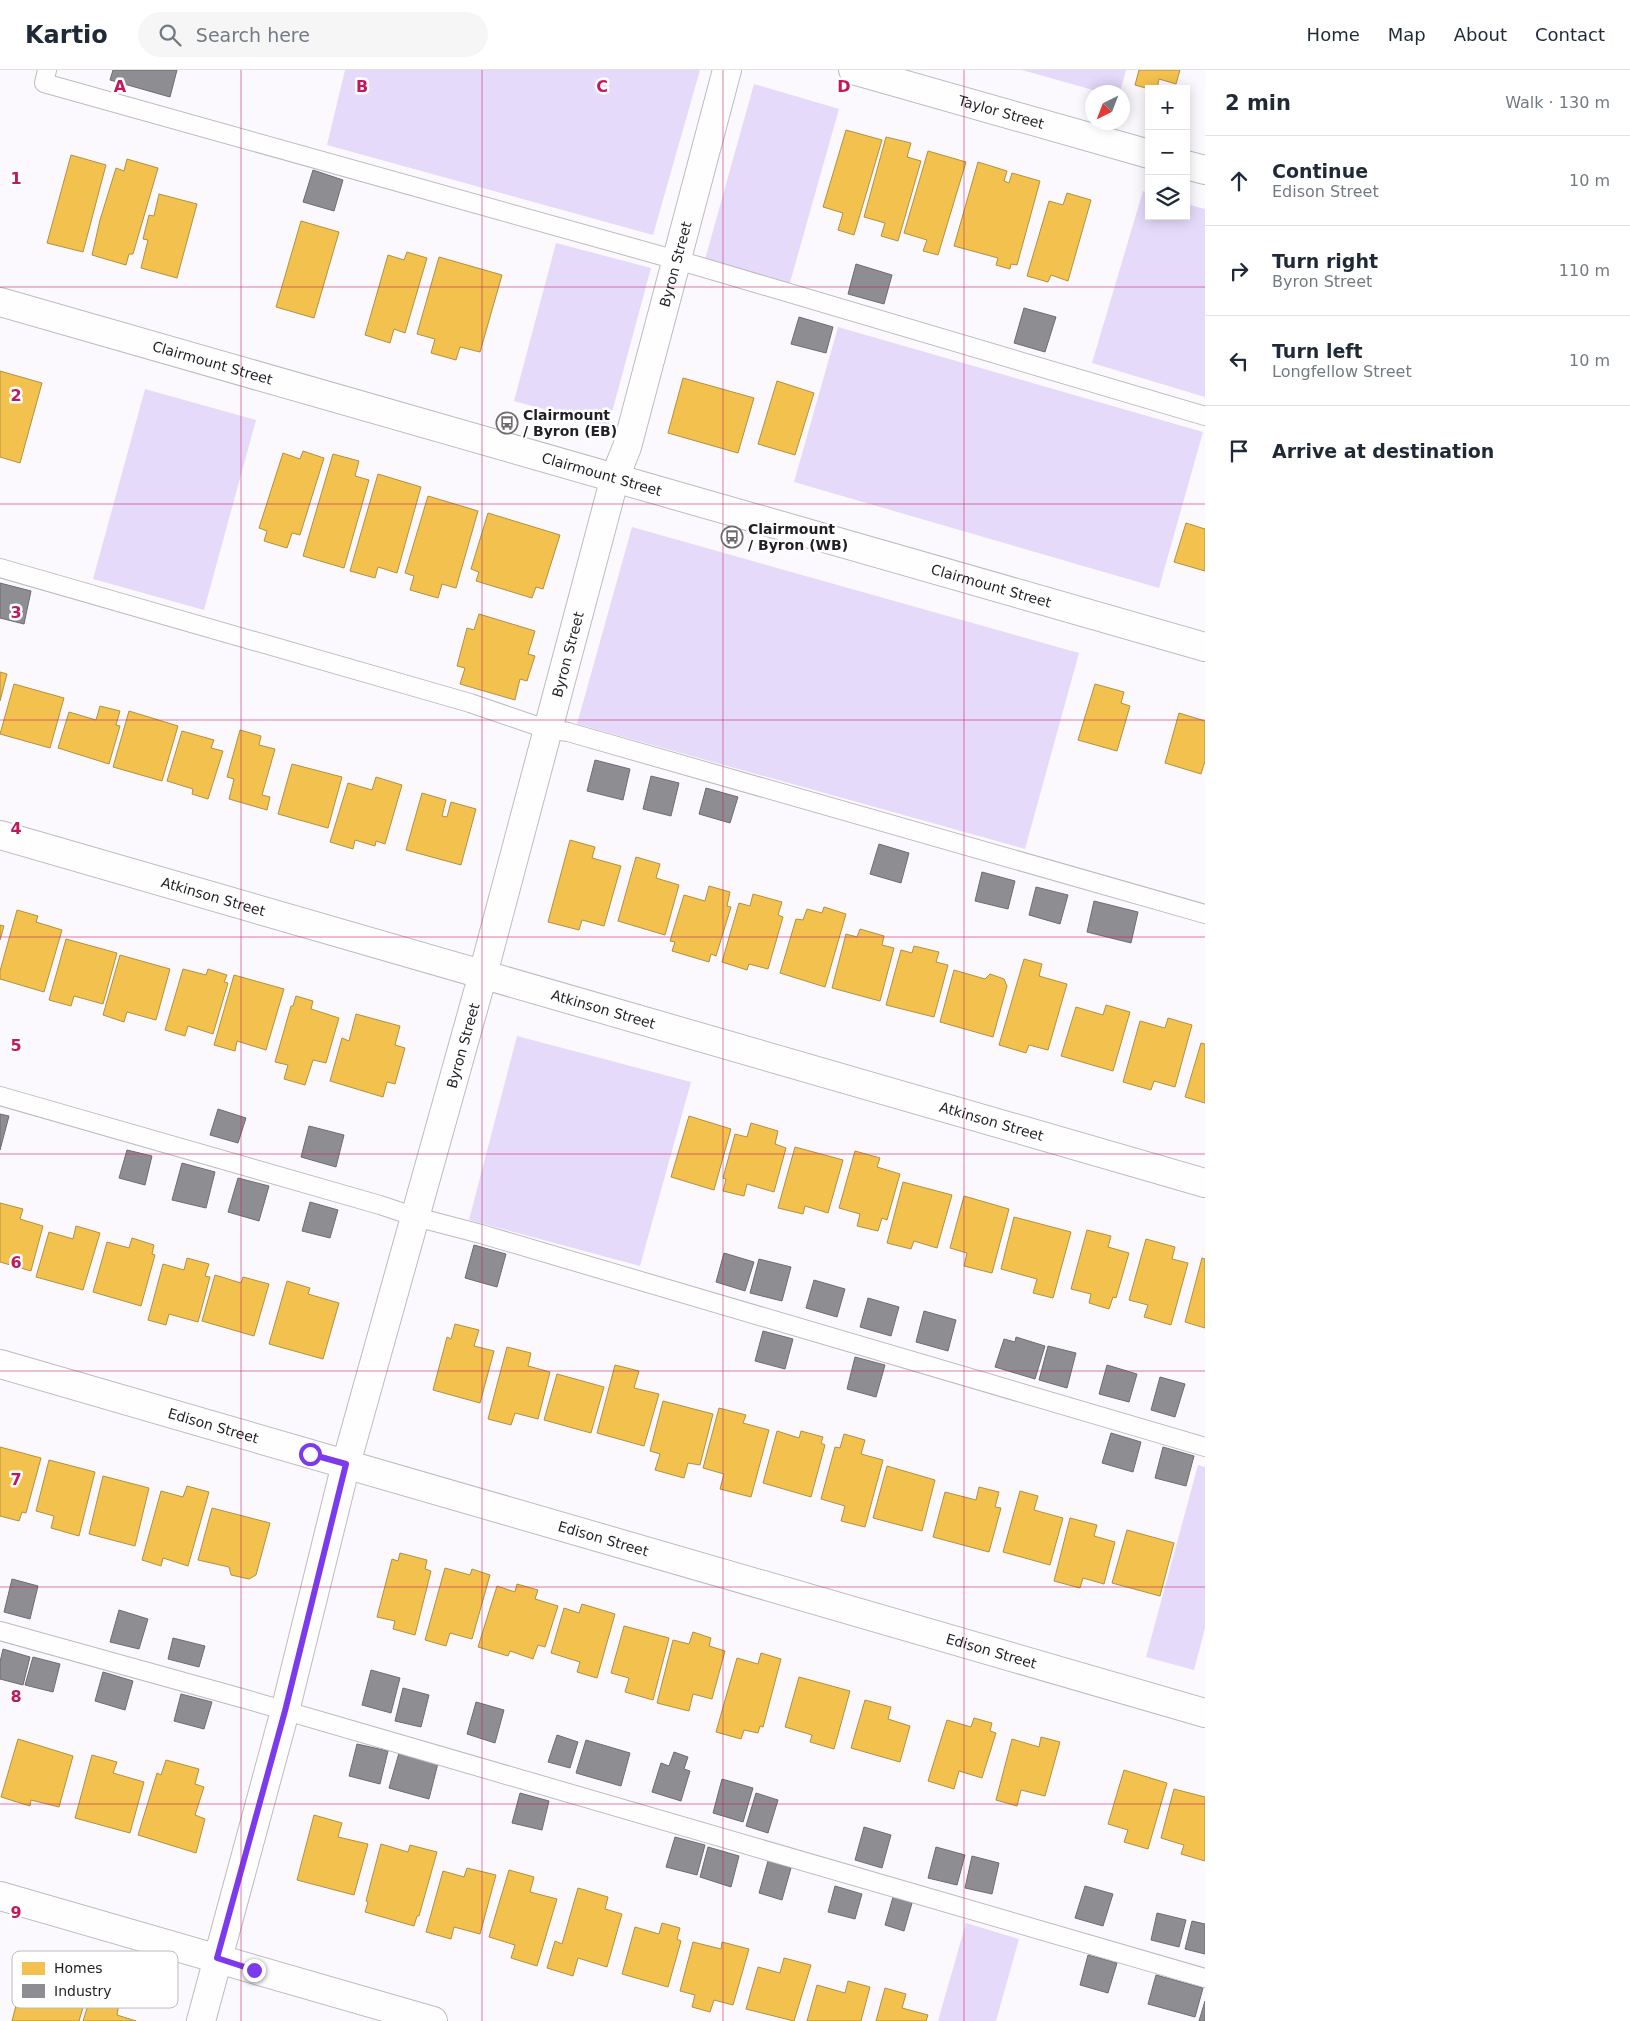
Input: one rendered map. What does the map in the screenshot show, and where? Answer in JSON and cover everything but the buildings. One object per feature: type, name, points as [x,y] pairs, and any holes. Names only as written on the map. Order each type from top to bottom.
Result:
[{"type":"street","name":"Byron Street","points":[[201,2021],[285,1711],[346,1464],[483,974],[546,729],[615,477],[628,447],[727,70]]},
{"type":"street","name":"Taylor Street","points":[[853,70],[1145,153]]},
{"type":"street","points":[[1190,166],[1205,170]]},
{"type":"street","name":"Clairmount Street","points":[[0,302],[1205,647]]},
{"type":"street","name":"Atkinson Street","points":[[0,835],[1205,1183]]},
{"type":"street","name":"Edison Street","points":[[0,1364],[1205,1713]]},
{"type":"street","points":[[0,1896],[433,2021]]},
{"type":"lane","points":[[48,70],[44,83],[677,261],[1205,416]]},
{"type":"lane","points":[[0,568],[470,703],[546,729],[568,732],[1205,914]]},
{"type":"lane","points":[[0,1096],[380,1205],[416,1218],[481,1234],[1205,1448]]},
{"type":"lane","points":[[0,1631],[285,1711],[1205,1978]]},
{"type":"shaded area","points":[[345,70],[700,70],[653,235],[327,145]]},
{"type":"shaded area","points":[[1022,70],[1126,70],[1122,85],[1085,85],[1085,88]]},
{"type":"shaded area","points":[[754,84],[839,109],[789,286],[704,263]]},
{"type":"shaded area","points":[[1143,191],[1145,192],[1145,220],[1190,220],[1190,205],[1205,209],[1205,397],[1092,363]]},
{"type":"shaded area","points":[[556,243],[651,268],[608,427],[514,401]]},
{"type":"shaded area","points":[[838,327],[1203,432],[1159,588],[794,482]]},
{"type":"shaded area","points":[[145,389],[256,420],[204,610],[93,579]]},
{"type":"shaded area","points":[[632,527],[1079,653],[1025,849],[577,724]]},
{"type":"shaded area","points":[[517,1036],[691,1082],[640,1266],[469,1220]]},
{"type":"shaded area","points":[[1198,1465],[1205,1467],[1205,1628],[1194,1670],[1146,1657]]},
{"type":"shaded area","points":[[966,1923],[1019,1939],[996,2021],[938,2021]]},
{"type":"place","name":"Clairmount / Byron (EB)","points":[[507,423]]},
{"type":"place","name":"Clairmount / Byron (WB)","points":[[732,537]]},
{"type":"route","points":[[254,1970],[217,1958],[285,1711],[339,1499],[346,1464],[310,1454]]}]
